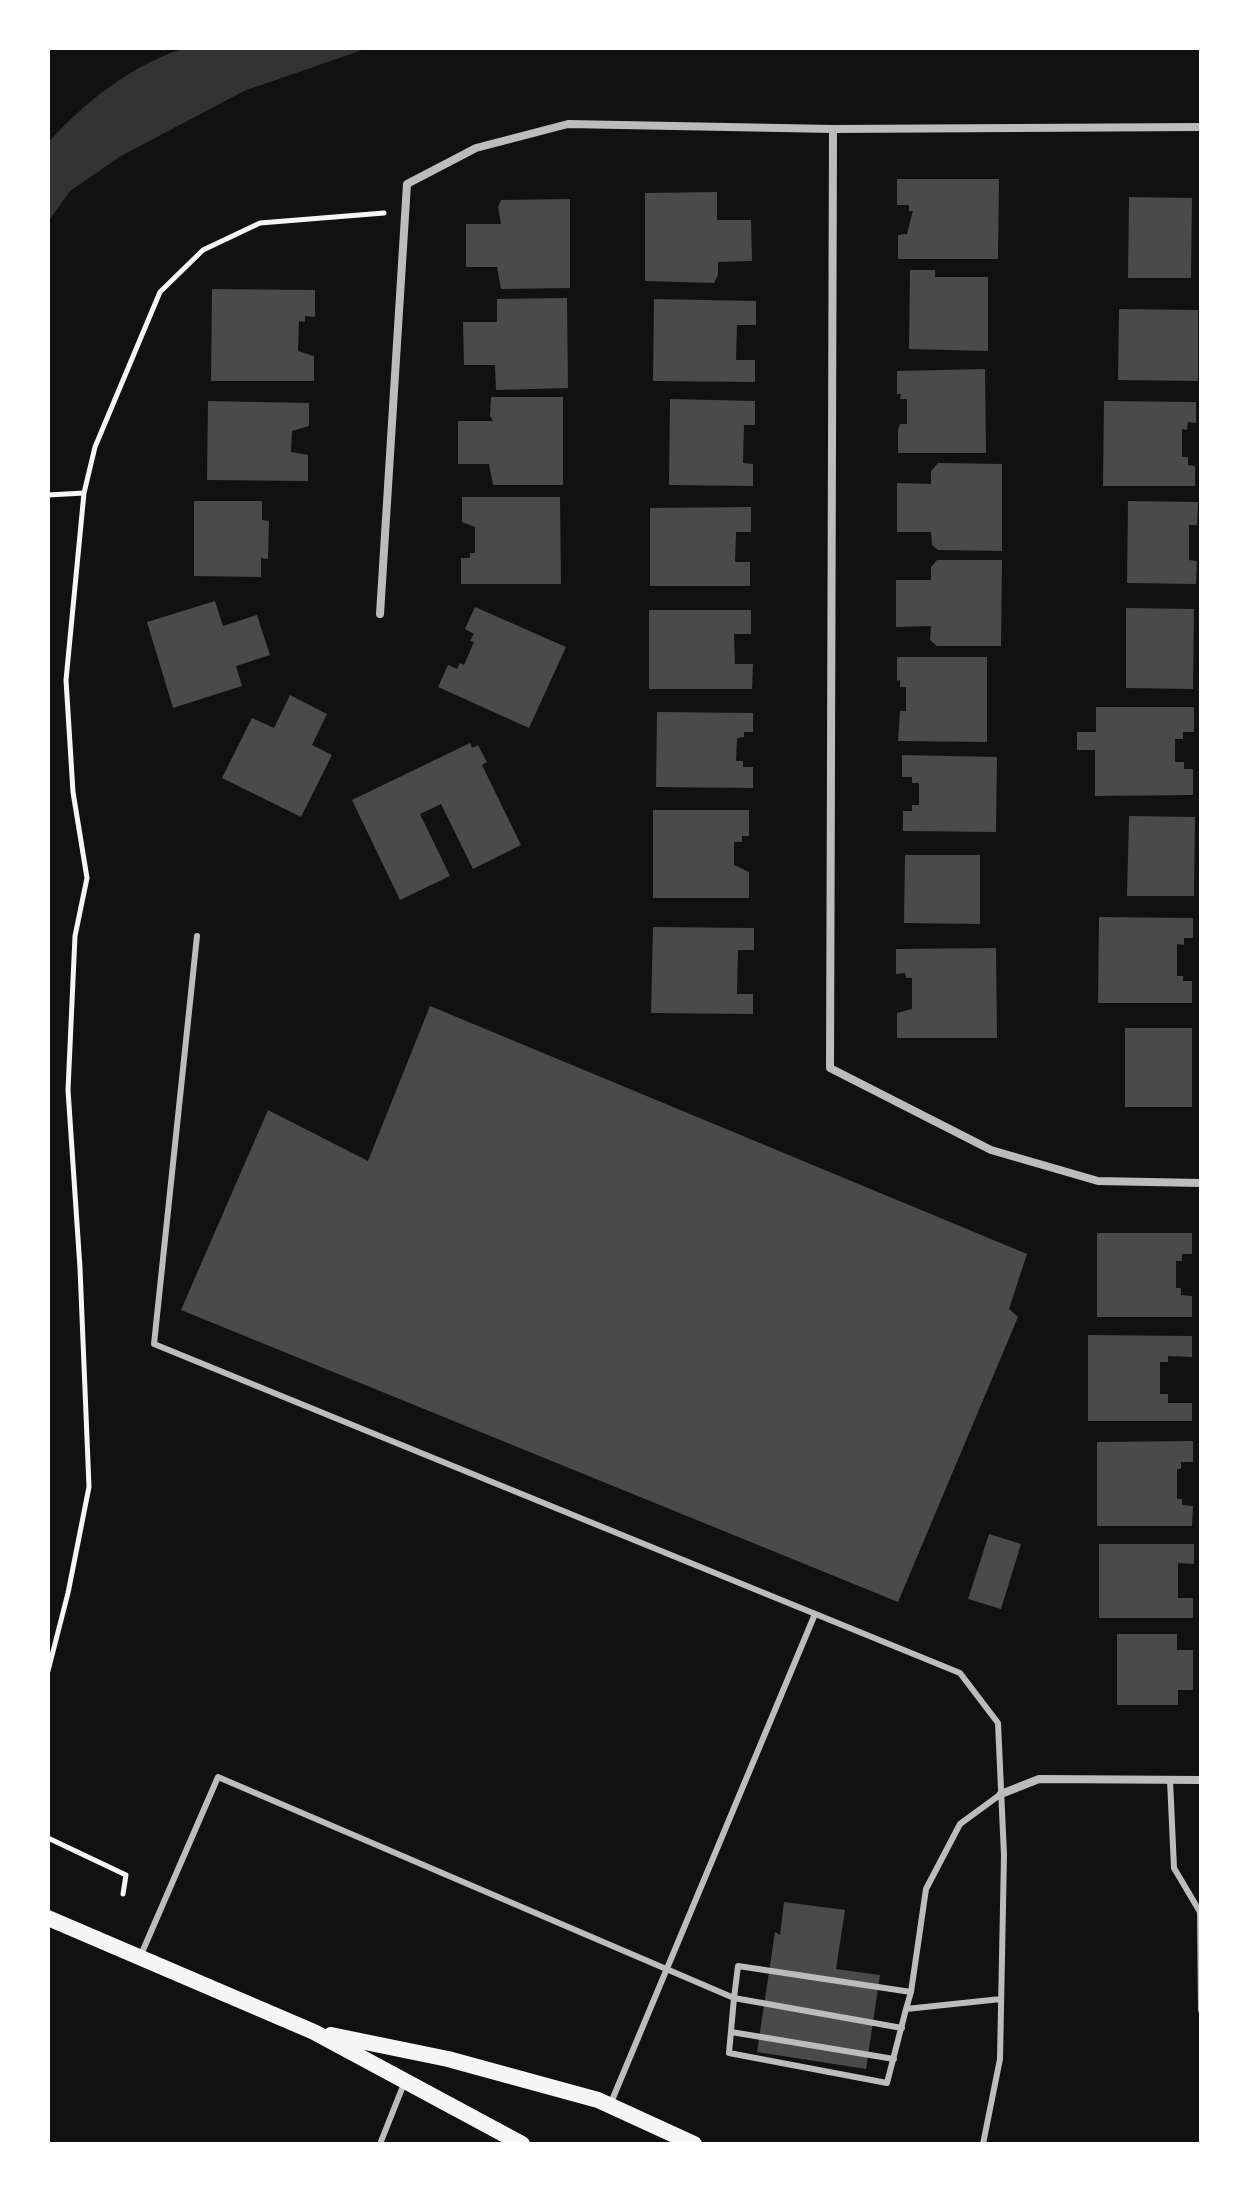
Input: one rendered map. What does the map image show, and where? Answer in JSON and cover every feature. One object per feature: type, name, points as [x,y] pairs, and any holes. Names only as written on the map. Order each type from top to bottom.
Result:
[{"type":"main road","points":[[48,1918],[314,2032],[522,2144]]},
{"type":"main road","points":[[314,2032],[448,2059],[610,2105],[694,2144]]},
{"type":"street","points":[[380,614],[407,184],[476,148],[568,124],[833,129],[1201,127]]},
{"type":"street","points":[[833,129],[830,1068],[991,1150],[1098,1181],[1201,1183]]},
{"type":"street","points":[[1001,1794],[1039,1779],[1201,1780]]},
{"type":"lane","points":[[197,936],[154,1344],[960,1673],[998,1723],[1001,1794],[1000,2059],[983,2144]]},
{"type":"lane","points":[[610,2105],[815,1614]]},
{"type":"lane","points":[[140,1957],[218,1777],[734,1998],[902,2028]]},
{"type":"lane","points":[[1170,1780],[1174,1868],[1200,1912],[1201,2010]]},
{"type":"lane","points":[[911,1992],[738,1966],[729,2053],[887,2083],[911,1992],[926,1889],[960,1824],[1001,1794]]},
{"type":"lane","points":[[906,2009],[1001,1999]]},
{"type":"lane","points":[[731,2032],[894,2059]]},
{"type":"lane","points":[[380,2144],[405,2081]]},
{"type":"path","points":[[48,1671],[89,1487],[80,1268],[68,1090],[75,936],[87,878],[73,792],[66,680],[83,493],[95,447],[160,292],[203,250],[260,223],[381,213]]},
{"type":"path","points":[[48,495],[83,493]]},
{"type":"path","points":[[48,1838],[126,1875],[123,1894]]},
{"type":"shaded area","points":[[186,48],[368,48],[244,91],[121,156],[70,191],[48,222],[48,143],[77,113],[111,86],[147,64]]},
{"type":"building","points":[[897,179],[999,179],[998,259],[898,259],[898,235],[907,234],[913,211],[909,211],[909,205],[897,205]]},
{"type":"building","points":[[717,192],[717,220],[751,220],[752,261],[718,262],[718,275],[714,283],[645,281],[645,193]]},
{"type":"building","points":[[1129,197],[1192,198],[1191,278],[1128,278]]},
{"type":"building","points":[[570,199],[570,288],[501,289],[497,267],[466,267],[466,224],[501,224],[498,207],[501,200]]},
{"type":"building","points":[[910,270],[935,270],[935,277],[988,277],[988,351],[909,349]]},
{"type":"building","points":[[212,289],[315,290],[315,317],[305,316],[305,322],[299,321],[298,351],[314,356],[314,381],[211,381]]},
{"type":"building","points":[[567,298],[568,388],[496,390],[495,365],[464,365],[463,322],[497,322],[497,299]]},
{"type":"building","points":[[654,299],[756,301],[756,325],[737,325],[736,360],[755,360],[755,382],[653,381]]},
{"type":"building","points":[[1119,309],[1198,310],[1198,381],[1118,380]]},
{"type":"building","points":[[985,369],[986,453],[898,453],[898,430],[900,424],[907,424],[907,399],[900,399],[901,394],[897,394],[897,371]]},
{"type":"building","points":[[491,397],[563,397],[563,485],[493,485],[489,464],[458,464],[458,421],[493,421],[490,416]]},
{"type":"building","points":[[670,399],[755,401],[755,425],[744,425],[743,463],[753,464],[753,486],[669,485]]},
{"type":"building","points":[[208,401],[309,403],[309,426],[292,431],[291,452],[308,455],[308,481],[207,480]]},
{"type":"building","points":[[1104,401],[1196,402],[1196,423],[1188,422],[1187,430],[1182,429],[1182,457],[1188,457],[1188,465],[1195,466],[1195,486],[1103,486]]},
{"type":"building","points":[[938,463],[1002,464],[1002,551],[938,550],[932,545],[931,532],[897,532],[897,483],[931,484],[931,471]]},
{"type":"building","points":[[462,497],[560,497],[561,584],[461,584],[461,558],[470,558],[470,553],[475,553],[475,527],[462,522]]},
{"type":"building","points":[[194,501],[262,501],[262,520],[269,521],[268,559],[261,558],[261,577],[194,576]]},
{"type":"building","points":[[1128,501],[1198,502],[1197,525],[1189,525],[1189,560],[1197,561],[1196,584],[1127,583]]},
{"type":"building","points":[[751,507],[751,532],[736,532],[735,562],[750,562],[750,586],[650,586],[650,508]]},
{"type":"building","points":[[937,560],[1002,560],[1001,646],[937,646],[930,640],[931,626],[896,627],[896,580],[931,580],[931,567]]},
{"type":"building","points":[[215,601],[223,626],[257,615],[270,655],[236,666],[242,686],[173,708],[147,622]]},
{"type":"building","points":[[475,607],[566,647],[529,728],[438,687],[448,665],[457,669],[460,663],[464,665],[474,642],[470,641],[474,634],[465,629]]},
{"type":"building","points":[[1126,608],[1194,609],[1193,689],[1126,688]]},
{"type":"building","points":[[649,610],[751,610],[751,634],[734,634],[735,664],[753,664],[752,689],[649,689]]},
{"type":"building","points":[[897,657],[987,657],[987,742],[898,741],[900,711],[906,711],[906,687],[900,687],[900,680],[897,681]]},
{"type":"building","points":[[290,695],[327,714],[312,745],[332,755],[301,817],[222,778],[252,718],[274,728]]},
{"type":"building","points":[[1096,707],[1194,707],[1194,732],[1183,732],[1183,739],[1175,739],[1175,762],[1184,762],[1184,769],[1193,769],[1193,795],[1095,796],[1095,750],[1077,750],[1077,732],[1096,732]]},
{"type":"building","points":[[657,712],[753,713],[753,732],[744,732],[744,737],[737,738],[736,761],[743,761],[743,767],[753,767],[753,788],[656,787]]},
{"type":"building","points":[[470,743],[472,748],[478,745],[487,762],[482,765],[521,845],[473,869],[441,804],[420,814],[450,876],[400,900],[352,800]]},
{"type":"building","points":[[902,755],[997,757],[996,832],[903,831],[903,811],[912,811],[912,805],[919,805],[919,783],[912,783],[912,777],[902,777]]},
{"type":"building","points":[[653,810],[749,810],[749,836],[742,836],[742,842],[734,842],[734,865],[749,872],[749,898],[653,898]]},
{"type":"building","points":[[1129,816],[1195,817],[1194,896],[1127,896]]},
{"type":"building","points":[[905,855],[980,855],[980,924],[904,923]]},
{"type":"building","points":[[1099,917],[1193,918],[1193,938],[1184,938],[1184,945],[1177,944],[1177,976],[1183,976],[1183,981],[1192,981],[1192,1003],[1098,1003]]},
{"type":"building","points":[[653,927],[754,928],[754,950],[738,950],[737,994],[753,994],[753,1014],[651,1013]]},
{"type":"building","points":[[996,948],[997,1038],[897,1038],[897,1013],[912,1009],[912,978],[906,978],[905,973],[896,974],[896,949]]},
{"type":"building","points":[[430,1006],[1027,1254],[1009,1309],[1018,1317],[898,1602],[181,1310],[268,1110],[368,1161]]},
{"type":"building","points":[[1125,1028],[1192,1028],[1192,1107],[1125,1107]]},
{"type":"building","points":[[1097,1233],[1192,1233],[1192,1254],[1182,1254],[1182,1261],[1176,1261],[1176,1288],[1181,1288],[1181,1295],[1192,1296],[1192,1317],[1097,1317]]},
{"type":"building","points":[[1088,1335],[1192,1336],[1192,1357],[1168,1356],[1168,1362],[1160,1362],[1160,1394],[1168,1394],[1168,1403],[1192,1403],[1192,1421],[1088,1421]]},
{"type":"building","points":[[1193,1441],[1193,1462],[1181,1462],[1181,1469],[1177,1469],[1177,1499],[1182,1499],[1182,1505],[1193,1506],[1192,1526],[1097,1526],[1097,1442]]},
{"type":"building","points":[[989,1534],[1021,1544],[1001,1609],[968,1599]]},
{"type":"building","points":[[1099,1544],[1194,1544],[1194,1564],[1178,1563],[1178,1598],[1193,1598],[1193,1618],[1099,1618]]},
{"type":"building","points":[[1117,1634],[1177,1634],[1177,1650],[1193,1650],[1193,1690],[1178,1690],[1178,1705],[1117,1705]]},
{"type":"building","points":[[784,1902],[845,1910],[836,1969],[880,1975],[866,2069],[757,2052],[775,1932],[780,1935]]}]
